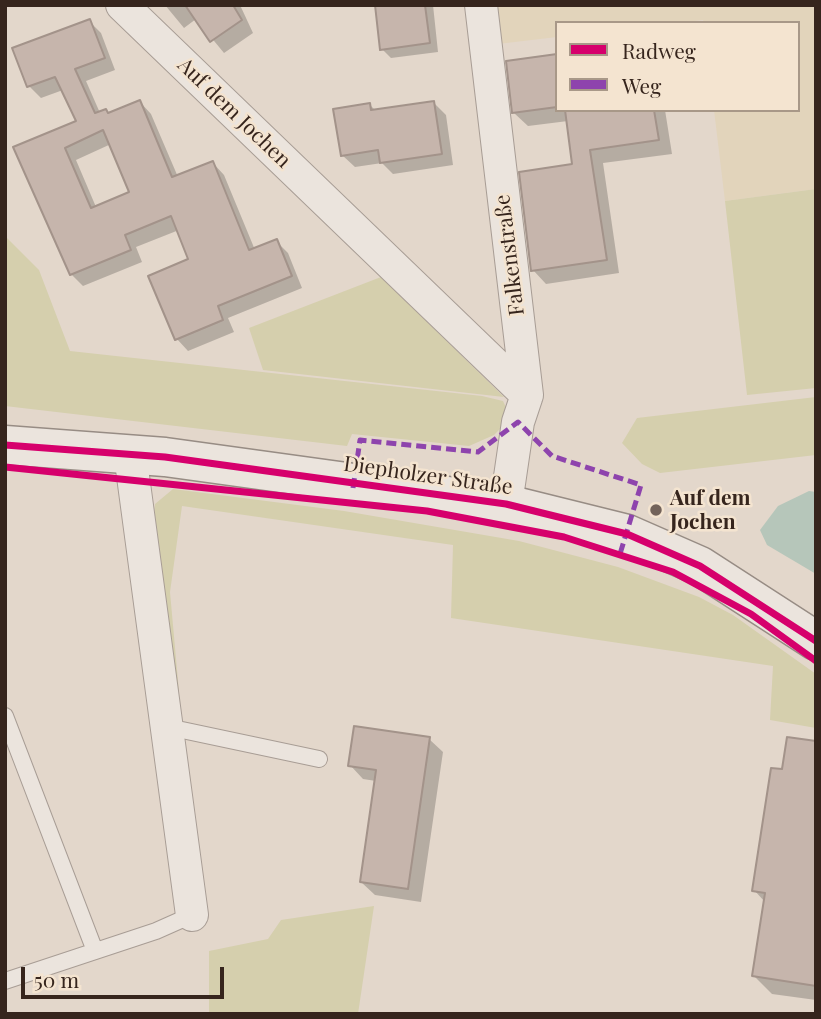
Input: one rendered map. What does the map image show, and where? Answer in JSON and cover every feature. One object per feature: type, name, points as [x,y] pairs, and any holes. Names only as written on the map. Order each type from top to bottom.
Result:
[{"type":"street","name":"Auf dem Jochen","points":[[122,5],[527,396]]},
{"type":"street","name":"Falkenstraße","points":[[481,5],[527,396],[518,422],[508,492]]},
{"type":"street","name":"Diepholzer Straße","points":[[5,419],[127,428],[634,512],[742,564],[816,613]]},
{"type":"street","name":"Diepholzer Straße","points":[[5,445],[130,454],[508,492],[627,534],[700,566],[816,641]]},
{"type":"street","points":[[130,454],[192,915]]},
{"type":"lane","points":[[5,716],[95,951]]},
{"type":"lane","points":[[167,730],[182,730],[318,759]]},
{"type":"lane","points":[[5,981],[192,915]]},
{"type":"shaded area","points":[[494,5],[816,5],[816,189],[725,201],[714,112],[800,112],[800,21],[555,21],[555,37],[498,44]]},
{"type":"shaded area","points":[[816,189],[816,388],[747,395],[725,201]]},
{"type":"shaded area","points":[[5,236],[39,270],[70,351],[482,396],[503,401],[511,418],[494,435],[469,446],[352,434],[347,446],[5,406]]},
{"type":"shaded area","points":[[381,277],[504,397],[263,370],[249,328]]},
{"type":"shaded area","points":[[816,397],[816,455],[660,473],[642,464],[622,443],[637,418]]},
{"type":"shaded area","points":[[173,489],[344,511],[519,541],[618,567],[699,597],[733,615],[816,674],[816,728],[770,720],[773,666],[451,618],[453,545],[182,506],[170,592],[179,692],[175,692],[153,521],[155,504]]},
{"type":"shaded area","points":[[809,491],[816,492],[816,574],[767,545],[760,530],[778,506]]},
{"type":"shaded area","points":[[374,906],[358,1014],[209,1014],[209,951],[268,939],[281,920]]},
{"type":"building","points":[[185,5],[233,5],[242,20],[210,42]]},
{"type":"building","points":[[375,5],[425,5],[430,43],[380,50]]},
{"type":"building","points":[[90,19],[105,58],[75,69],[95,113],[106,109],[108,113],[140,100],[172,177],[213,161],[249,250],[277,239],[292,276],[218,306],[223,320],[175,340],[148,276],[188,259],[171,216],[125,235],[131,250],[70,275],[13,147],[76,121],[55,77],[27,87],[12,48]],"holes":[[[103,130],[129,192],[91,208],[65,148]]]},
{"type":"building","points":[[555,54],[555,107],[512,113],[506,61]]},
{"type":"building","points":[[434,101],[442,154],[380,163],[378,150],[341,156],[333,109],[370,103],[371,110]]},
{"type":"building","points":[[565,112],[654,112],[659,140],[590,150],[607,260],[531,271],[519,172],[572,164]]},
{"type":"building","points":[[354,726],[430,737],[408,889],[360,882],[376,770],[348,766]]},
{"type":"building","points":[[787,737],[816,741],[816,986],[752,976],[765,893],[752,891],[771,768],[782,769]]},
{"type":"marked path","points":[[353,488],[360,440],[478,452],[518,422],[552,456],[641,485],[620,554]]},
{"type":"cycle path","points":[[5,445],[165,457],[506,504],[627,534],[700,566],[816,641]]},
{"type":"cycle path","points":[[5,467],[427,511],[564,537],[673,572],[751,614],[816,661]]},
{"type":"place","name":"Auf dem Jochen","points":[[656,510]]}]
